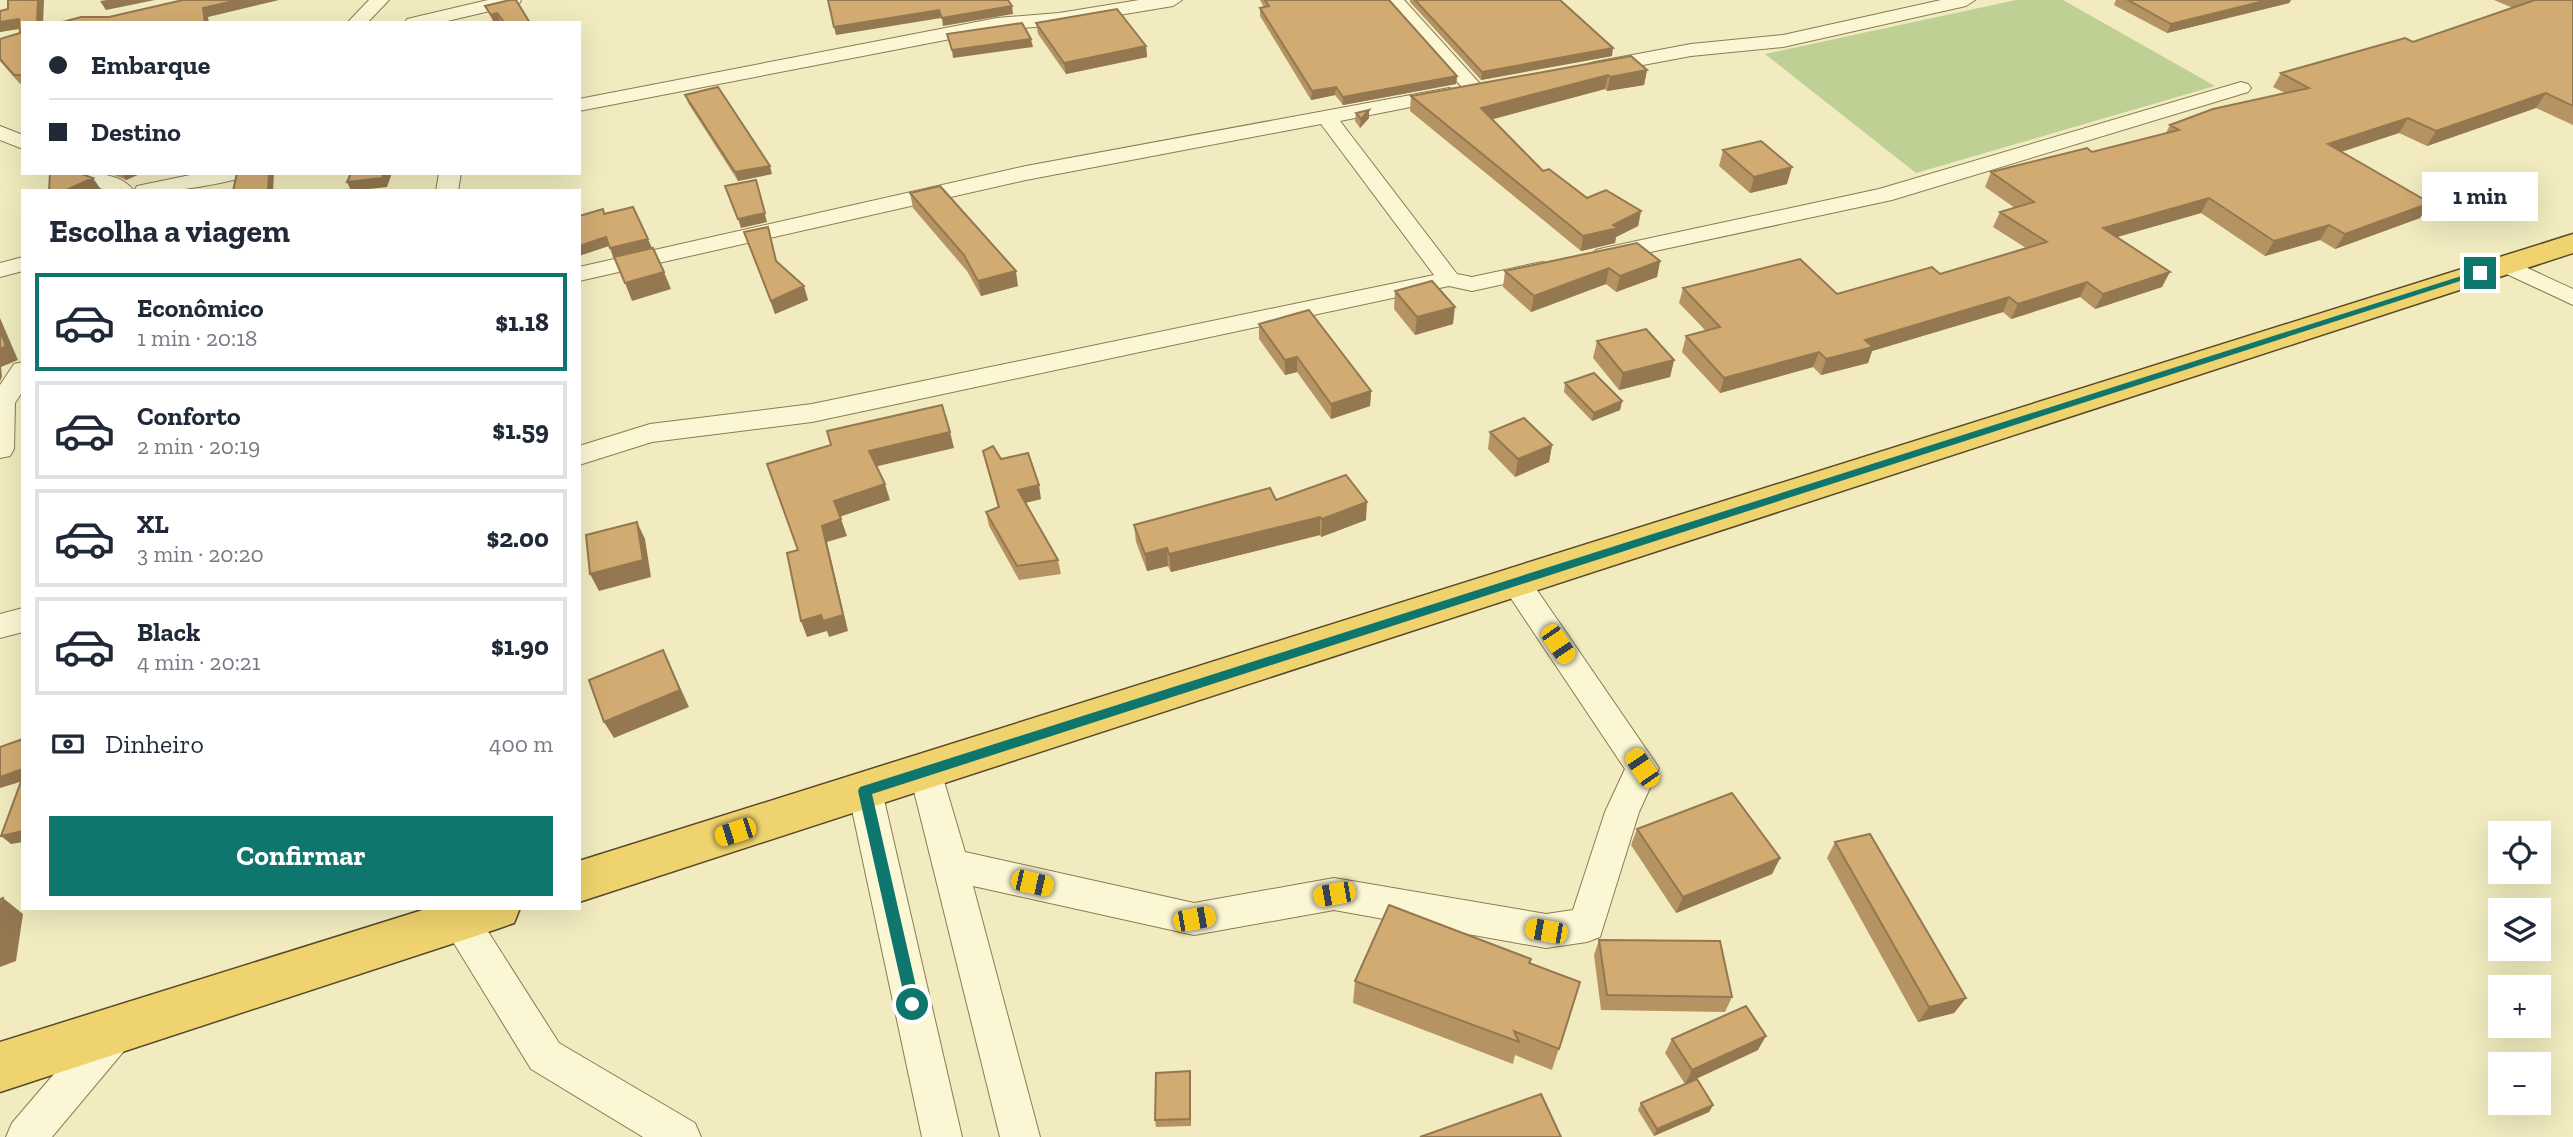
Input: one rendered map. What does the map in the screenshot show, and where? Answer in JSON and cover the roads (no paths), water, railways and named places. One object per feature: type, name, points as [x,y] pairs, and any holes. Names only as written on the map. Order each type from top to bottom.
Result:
[{"type":"highway","points":[[581,881],[2573,243]]},
{"type":"highway","points":[[0,1067],[478,914]]},
{"type":"street","points":[[358,21],[380,0]]},
{"type":"street","points":[[433,21],[462,18],[512,0]]},
{"type":"street","points":[[581,105],[997,24],[1059,19],[1173,0]]},
{"type":"street","points":[[1394,0],[1475,90]]},
{"type":"street","points":[[1569,72],[1691,50],[1783,41],[1966,0]]},
{"type":"street","points":[[581,274],[1026,173],[1502,85]]},
{"type":"street","points":[[581,455],[650,433],[812,413],[1449,279],[1472,284],[1884,195],[2241,88]]},
{"type":"street","points":[[1326,116],[1449,279]]},
{"type":"street","points":[[0,132],[21,142]]},
{"type":"street","points":[[90,175],[120,189]]},
{"type":"street","points":[[153,189],[208,176]]},
{"type":"street","points":[[0,270],[21,265]]},
{"type":"street","points":[[2506,265],[2573,298]]},
{"type":"street","points":[[0,449],[8,402],[21,374]]},
{"type":"street","points":[[951,864],[1194,919],[1334,894],[1546,931],[1587,925],[1622,812],[1642,768],[1516,582]]},
{"type":"street","points":[[0,626],[21,621]]},
{"type":"street","points":[[926,771],[1020,1137]]},
{"type":"street","points":[[865,791],[942,1137]]},
{"type":"street","points":[[478,914],[545,1056],[681,1137]]},
{"type":"street","points":[[26,1137],[117,1029]]}]
